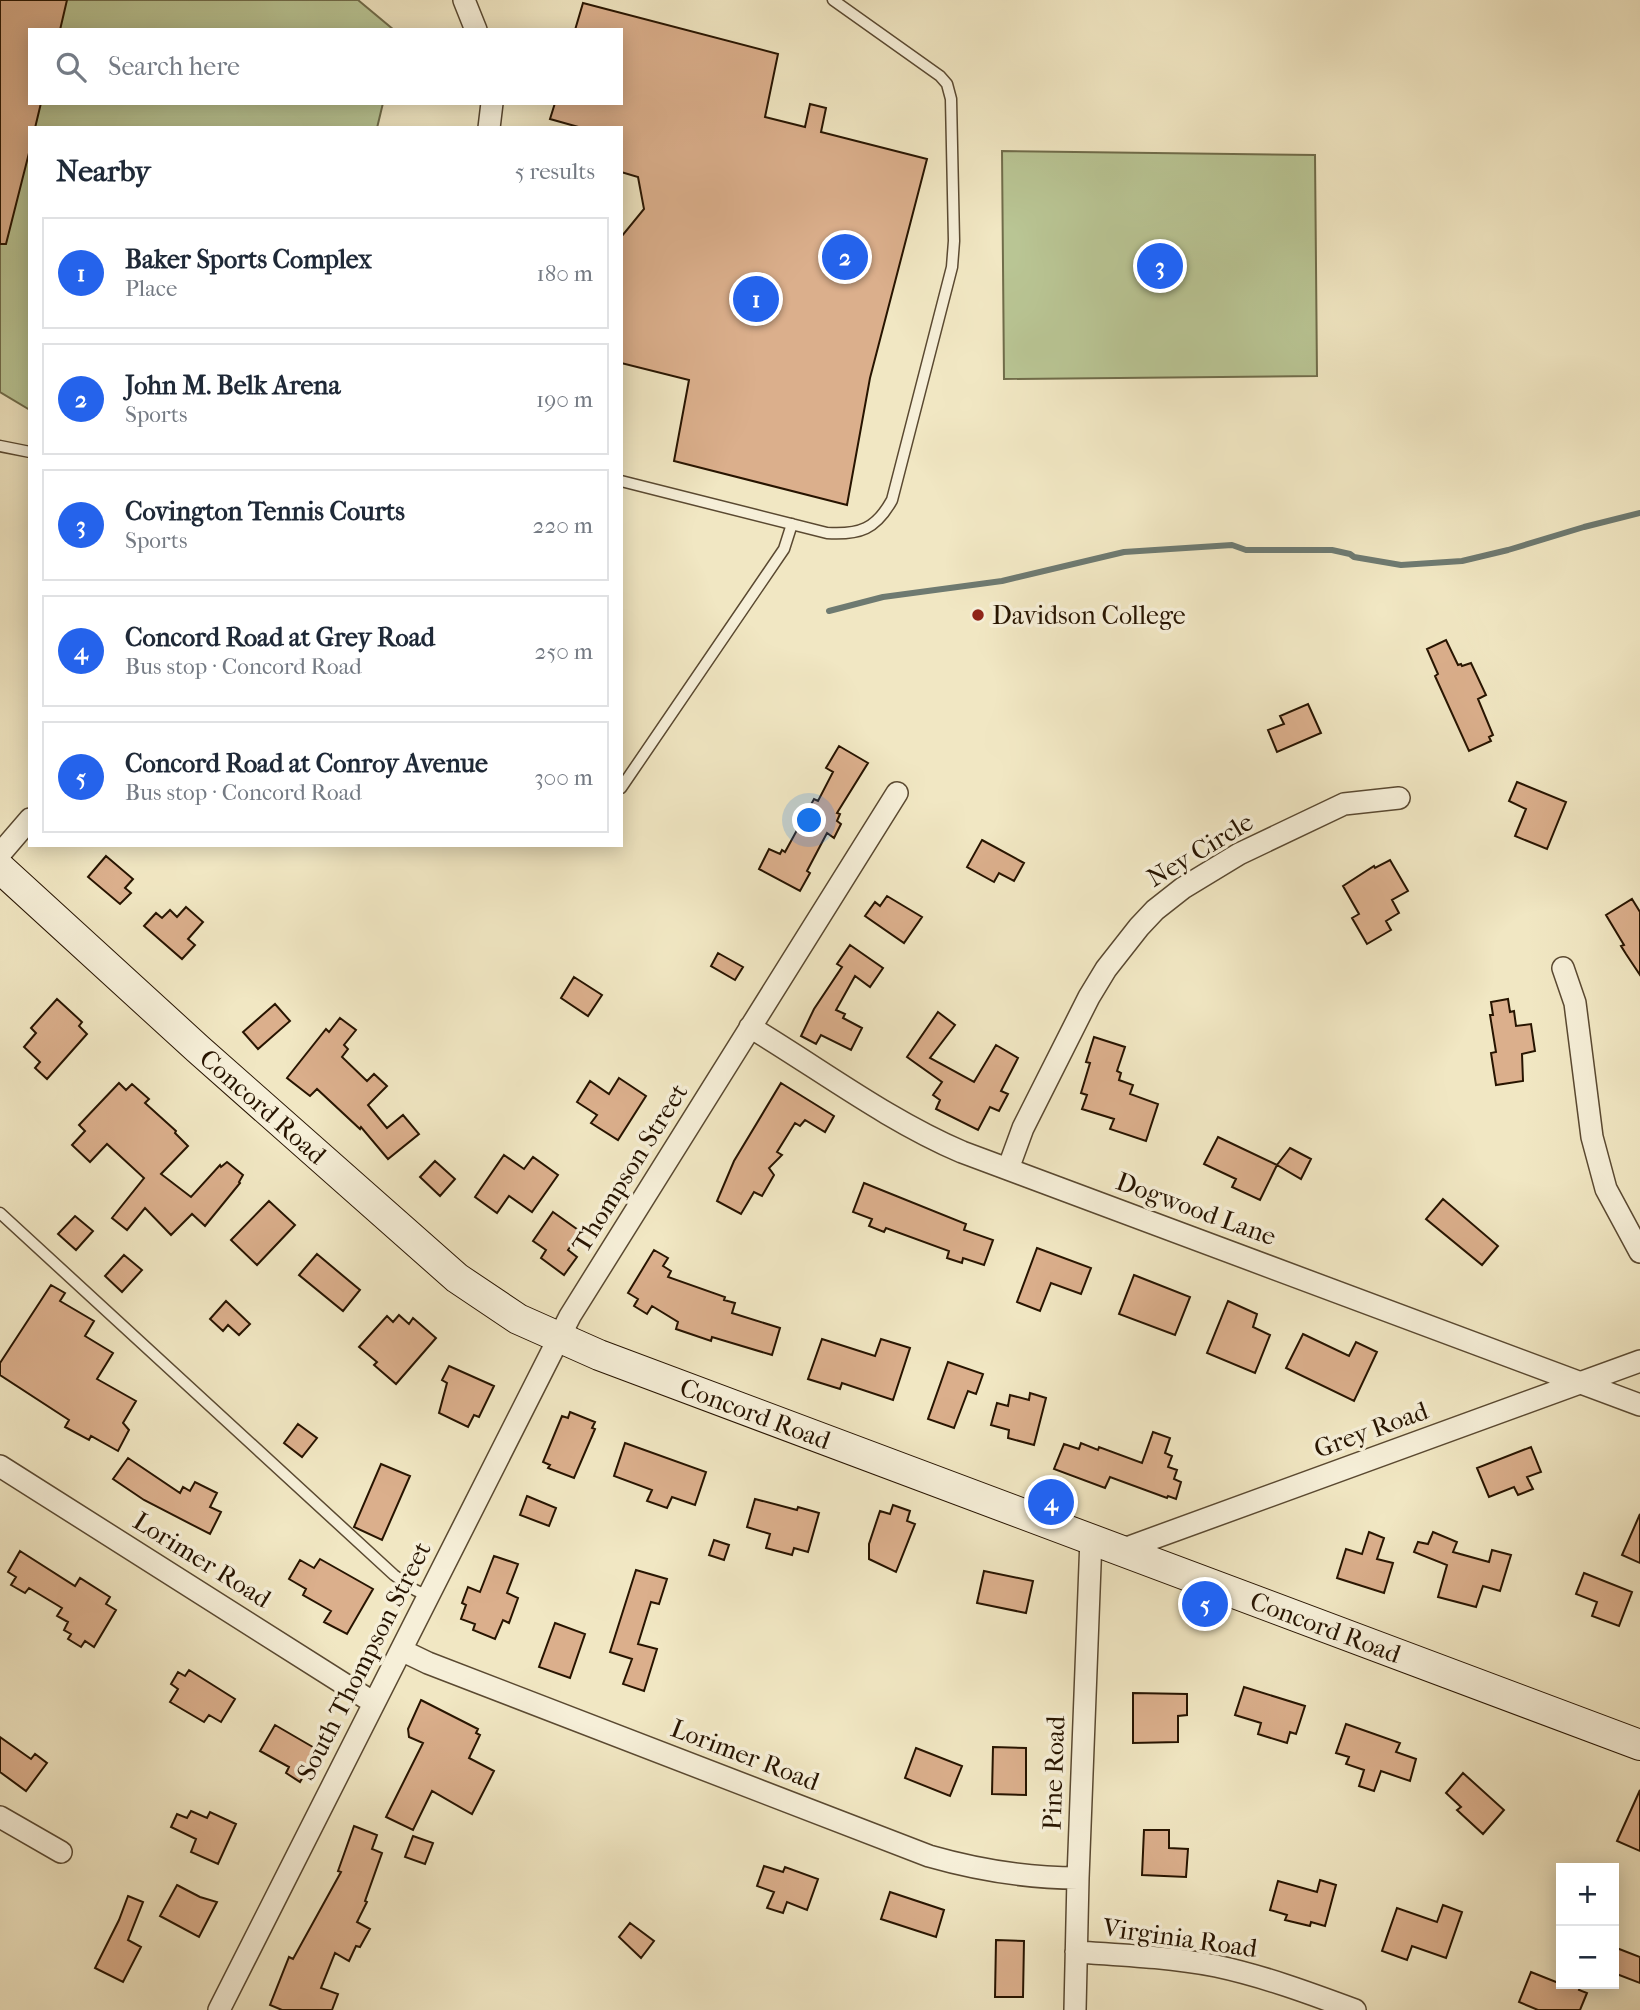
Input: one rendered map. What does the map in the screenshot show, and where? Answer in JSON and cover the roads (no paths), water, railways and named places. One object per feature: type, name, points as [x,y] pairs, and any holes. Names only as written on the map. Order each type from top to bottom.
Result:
[{"type":"main road","name":"Concord Road","points":[[0,867],[198,1049],[457,1278],[518,1319],[559,1338],[1640,1745]]},
{"type":"street","points":[[464,0],[475,28]]},
{"type":"street","points":[[489,126],[492,105]]},
{"type":"street","name":"Thompson Street","points":[[559,1338],[570,1316],[897,793]]},
{"type":"street","name":"Ney Circle","points":[[1008,1169],[1023,1128],[1088,997],[1106,968],[1155,910],[1183,888],[1239,854],[1344,804],[1399,799]]},
{"type":"street","points":[[0,854],[28,821]]},
{"type":"street","points":[[1563,968],[1575,1003],[1595,1150],[1606,1189],[1640,1252]]},
{"type":"street","name":"Dogwood Lane","points":[[750,1027],[937,1141],[1640,1405]]},
{"type":"street","name":"South Thompson Street","points":[[219,2010],[559,1338]]},
{"type":"street","name":"Grey Road","points":[[1121,1550],[1640,1361]]},
{"type":"street","name":"Lorimer Road","points":[[0,1466],[374,1703]]},
{"type":"street","name":"Pine Road","points":[[1075,2010],[1091,1539]]},
{"type":"street","name":"Lorimer Road","points":[[401,1650],[428,1663],[929,1856],[971,1868],[1016,1875],[1078,1878]]},
{"type":"street","points":[[0,1817],[61,1852]]},
{"type":"street","name":"Virginia Road","points":[[1076,1952],[1160,1958],[1213,1966],[1267,1980],[1355,2010]]},
{"type":"lane","points":[[623,482],[828,533],[842,534],[859,532],[873,526],[884,515],[892,500],[952,267],[954,241],[951,99],[947,85],[940,76],[833,0]]},
{"type":"lane","points":[[0,446],[28,452]]},
{"type":"lane","points":[[623,785],[784,549],[792,524]]},
{"type":"lane","points":[[0,1213],[394,1575],[428,1596]]},
{"type":"waterway","points":[[829,611],[883,597],[1002,581],[1124,552],[1232,545],[1246,550],[1332,550],[1354,557],[1401,565],[1462,561],[1640,513]]},
{"type":"place","name":"John M. Belk Arena","points":[[845,257]]},
{"type":"place","name":"Covington Tennis Courts","points":[[1160,266]]},
{"type":"place","name":"Baker Sports Complex","points":[[756,299]]},
{"type":"place","name":"Davidson College","points":[[978,615]]},
{"type":"place","name":"Concord Road at Grey Road","points":[[1051,1502]]},
{"type":"place","name":"Concord Road at Conroy Avenue","points":[[1205,1604]]}]
